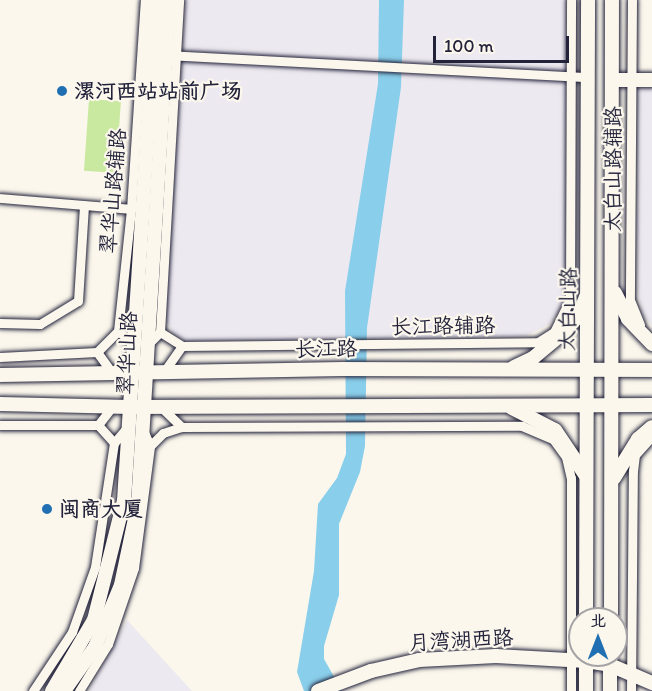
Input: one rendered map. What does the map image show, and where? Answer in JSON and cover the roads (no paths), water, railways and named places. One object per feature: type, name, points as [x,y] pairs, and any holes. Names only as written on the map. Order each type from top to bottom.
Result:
[{"type":"main road","name":"翠华山路","points":[[52,691],[94,620],[109,571],[124,501],[130,372],[156,0]]},
{"type":"main road","name":"翠华山路","points":[[64,691],[95,647],[120,585],[138,504],[171,55],[169,0]]},
{"type":"main road","name":"太白山路","points":[[586,607],[589,289],[588,0]]},
{"type":"main road","points":[[611,607],[614,405],[612,0]]},
{"type":"main road","points":[[613,80],[652,80]]},
{"type":"main road","points":[[613,288],[628,319],[650,338]]},
{"type":"main road","points":[[508,369],[533,358],[562,334],[579,315],[589,289]]},
{"type":"main road","name":"长江路","points":[[0,375],[343,369],[652,370]]},
{"type":"main road","points":[[0,404],[130,407],[652,405]]},
{"type":"main road","points":[[507,406],[555,430],[588,479]]},
{"type":"main road","points":[[613,480],[638,439],[650,434]]},
{"type":"main road","name":"月湾湖西路","points":[[318,691],[345,679],[419,660],[496,656],[568,660]]},
{"type":"main road","points":[[586,667],[586,691]]},
{"type":"main road","points":[[610,667],[610,691]]},
{"type":"main road","name":"月湾湖西路","points":[[620,667],[652,683]]},
{"type":"street","name":"翠华山路辅路","points":[[118,331],[131,208],[145,0]]},
{"type":"street","points":[[148,344],[160,332],[171,55],[179,0]]},
{"type":"street","name":"太白山路辅路","points":[[554,332],[570,299],[571,0]]},
{"type":"street","name":"太白山路辅路","points":[[632,0],[630,300],[634,316],[650,338]]},
{"type":"street","points":[[171,55],[588,77]]},
{"type":"street","points":[[0,198],[131,208]]},
{"type":"street","points":[[0,323],[40,324],[78,301],[84,205]]},
{"type":"street","points":[[0,357],[97,352],[118,331],[132,342]]},
{"type":"street","points":[[160,332],[182,346],[163,373]]},
{"type":"street","name":"长江路辅路","points":[[182,346],[538,342],[554,332]]},
{"type":"street","points":[[97,352],[112,373]]},
{"type":"street","points":[[98,425],[113,406]]},
{"type":"street","points":[[160,407],[182,427]]},
{"type":"street","points":[[0,425],[98,425],[114,443]]},
{"type":"street","points":[[33,691],[72,632],[95,567],[114,443],[129,425]]},
{"type":"street","points":[[150,446],[163,433],[182,427],[522,426],[553,439],[566,457],[571,478],[571,607]]},
{"type":"street","points":[[79,691],[108,644],[134,568],[150,446],[143,428]]},
{"type":"street","points":[[631,691],[633,471],[635,455],[650,434]]},
{"type":"street","points":[[571,667],[571,691]]},
{"type":"water","points":[[379,0],[404,0],[401,87],[367,328],[365,446],[360,472],[339,524],[339,595],[324,646],[324,659],[342,691],[304,691],[297,672],[314,571],[318,504],[337,478],[346,454],[345,291],[378,84]]},
{"type":"place","name":"漯河西站站前广场","points":[[62,91]]},
{"type":"place","name":"闽商大厦","points":[[47,509]]}]
